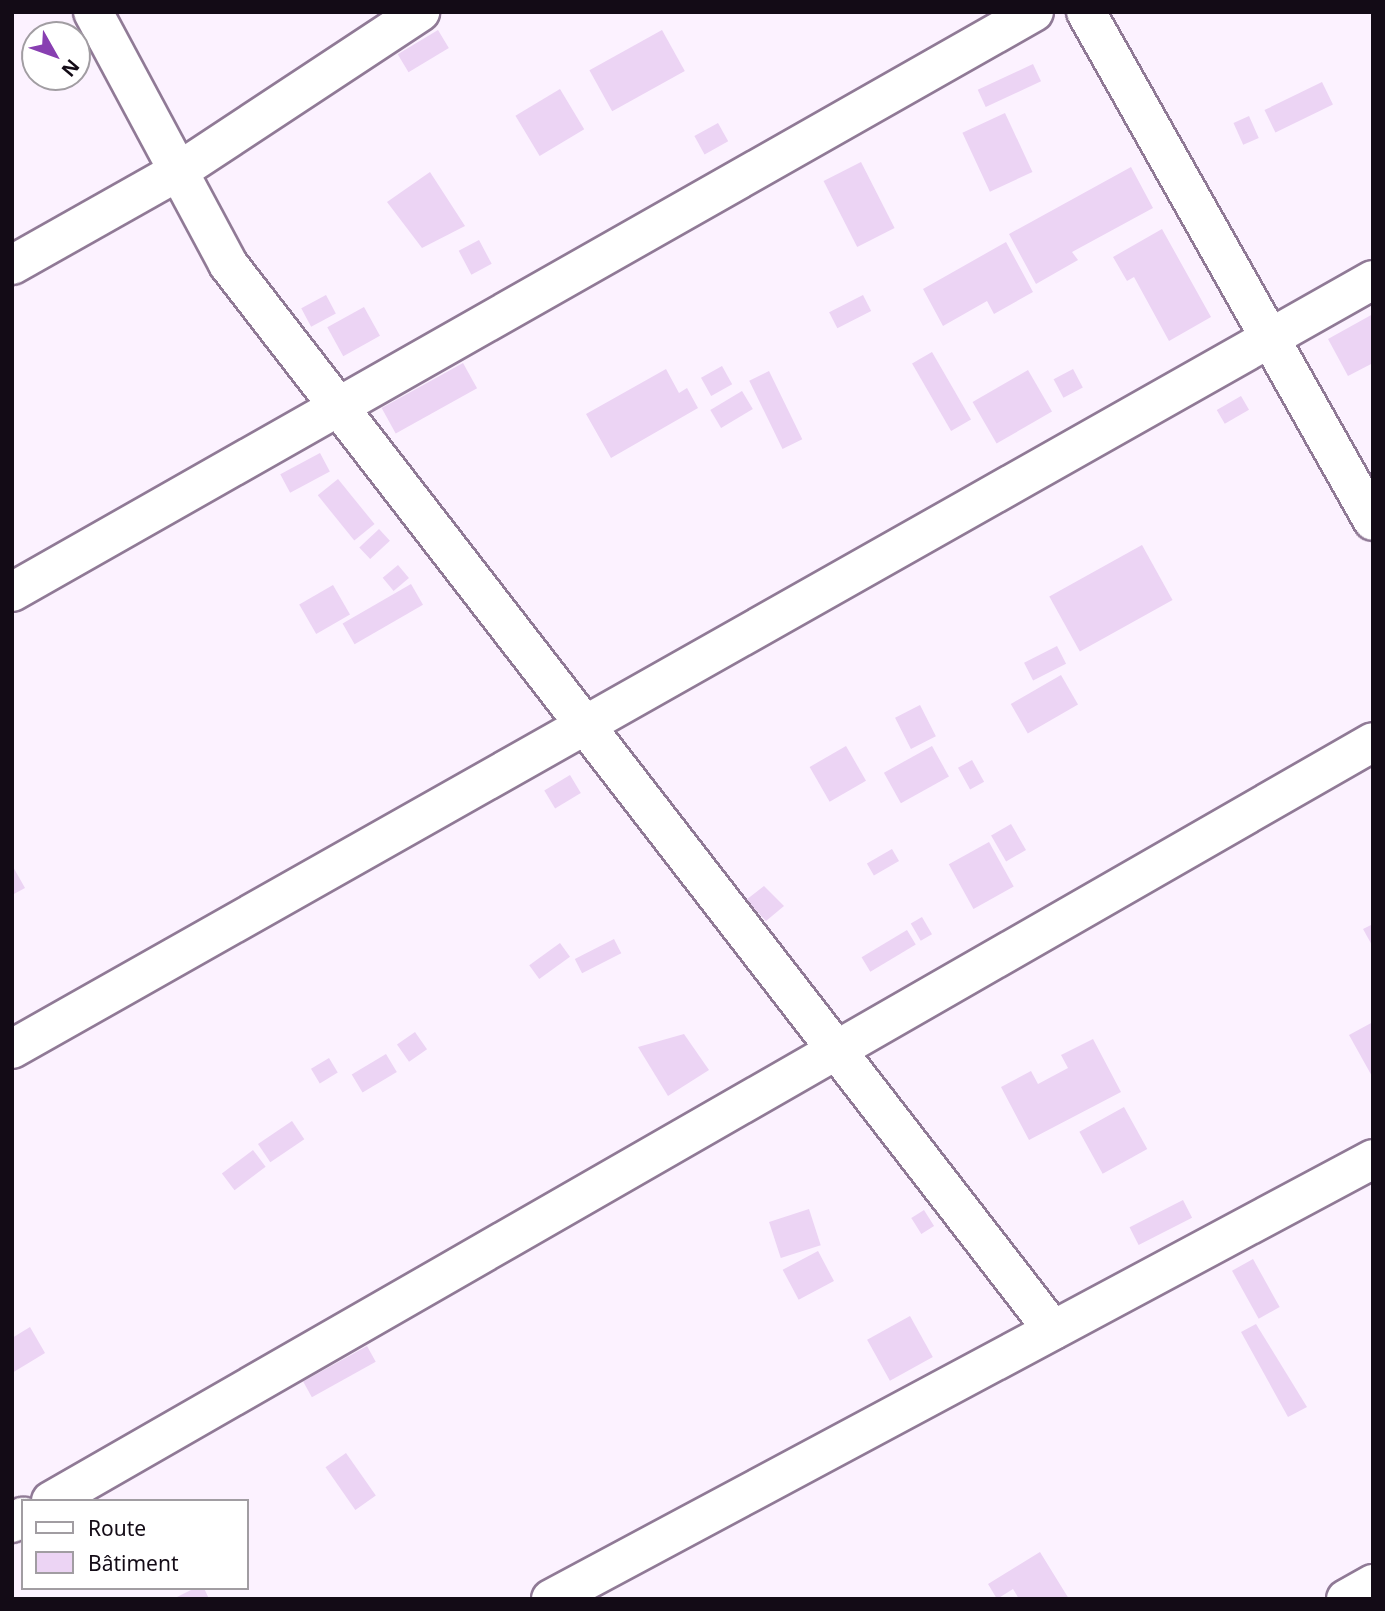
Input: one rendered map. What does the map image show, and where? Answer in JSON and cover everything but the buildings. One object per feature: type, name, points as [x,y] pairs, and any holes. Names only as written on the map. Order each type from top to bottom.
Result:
[{"type":"street","points":[[93,12],[229,264],[1053,1330]]},
{"type":"street","points":[[12,265],[179,171],[420,12]]},
{"type":"street","points":[[12,592],[1034,12]]},
{"type":"street","points":[[1086,12],[1373,521]]},
{"type":"street","points":[[12,1049],[1373,280]]},
{"type":"street","points":[[54,1499],[1373,742]]},
{"type":"street","points":[[551,1599],[1373,1159]]},
{"type":"street","points":[[1346,1599],[1373,1584]]}]
